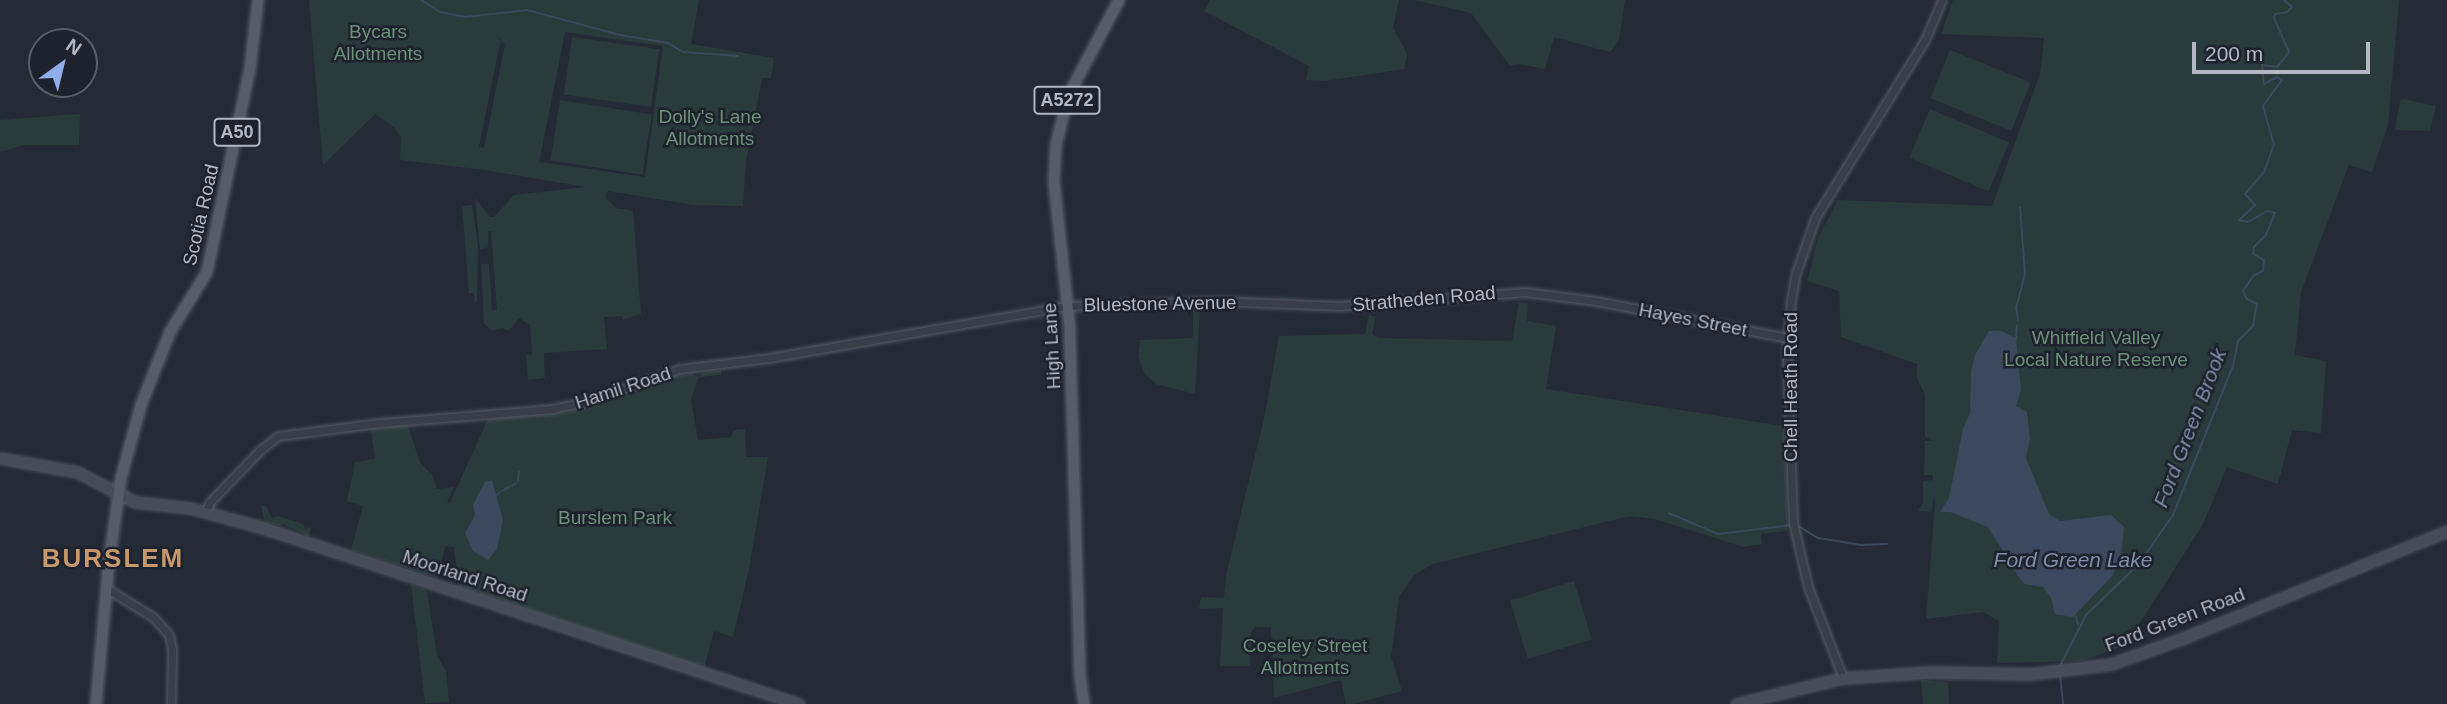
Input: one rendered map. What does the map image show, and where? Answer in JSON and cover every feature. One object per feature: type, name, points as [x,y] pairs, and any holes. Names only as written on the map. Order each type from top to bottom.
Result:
[{"type":"main road","name":"Scotia Road","points":[[118,494],[141,405],[164,346],[207,272],[211,260],[250,68],[258,0]]},
{"type":"main road","name":"High Lane","points":[[1084,704],[1080,676],[1068,306],[1054,182],[1056,145],[1068,96],[1119,0]]},
{"type":"main road","name":"Moorland Road","points":[[0,458],[77,472],[135,502],[206,511],[799,704]]},
{"type":"main road","name":"A50","points":[[96,704],[106,588],[118,494]]},
{"type":"main road","name":"Ford Green Road","points":[[1736,704],[1843,678],[1932,672],[2059,672],[2138,656],[2447,531]]},
{"type":"street","name":"Chell Heath Road","points":[[1843,678],[1808,587],[1794,525],[1787,356],[1791,300],[1796,273],[1815,218],[1925,40],[1942,0]]},
{"type":"street","name":"Stratheden Road","points":[[1251,302],[1339,306],[1509,291],[1596,301]]},
{"type":"street","name":"Bluestone Avenue","points":[[1068,306],[1187,301],[1251,302]]},
{"type":"street","name":"Hayes Street","points":[[1596,301],[1790,338]]},
{"type":"street","name":"Hamil Road","points":[[206,511],[210,502],[264,446],[278,436],[379,423],[552,409],[585,402],[679,369],[769,358],[1068,306]]},
{"type":"street","points":[[106,588],[138,606],[163,627],[171,641],[171,704]]},
{"type":"green space","points":[[309,0],[699,0],[691,44],[774,58],[771,78],[762,78],[746,161],[743,206],[694,205],[608,191],[605,197],[616,208],[633,211],[641,314],[623,320],[622,316],[604,317],[607,349],[544,353],[545,378],[528,380],[526,355],[532,354],[530,325],[519,318],[509,331],[502,328],[492,331],[484,323],[481,264],[489,264],[492,310],[497,310],[491,231],[488,231],[488,247],[480,250],[475,198],[490,217],[494,217],[514,195],[586,187],[485,170],[400,160],[401,138],[394,127],[375,114],[323,165]],"holes":[[[565,32],[663,46],[645,177],[539,162]],[[496,36],[505,44],[484,148],[479,147],[502,43]]]},
{"type":"green space","points":[[1210,0],[1399,0],[1393,27],[1407,54],[1404,69],[1325,81],[1306,80],[1309,66],[1204,11]]},
{"type":"green space","points":[[1415,0],[1625,0],[1619,40],[1610,52],[1554,37],[1545,69],[1518,64],[1510,66],[1471,13]]},
{"type":"green space","name":"Whitfield Valley Local Nature Reserve","points":[[1953,0],[2399,0],[2388,125],[2372,172],[2349,165],[2301,292],[2295,355],[2326,361],[2321,433],[2292,430],[2278,484],[2227,467],[2203,524],[2126,645],[2082,661],[1997,663],[1999,621],[1983,612],[1926,619],[1935,504],[1934,494],[1932,512],[1918,511],[1923,503],[1923,481],[1933,480],[1933,475],[1924,475],[1925,441],[1932,441],[1925,437],[1925,395],[1917,378],[1917,364],[1841,337],[1839,291],[1807,281],[1818,238],[1838,200],[1992,206],[2040,74],[2044,38],[1941,34]]},
{"type":"green space","points":[[572,37],[659,49],[651,107],[564,94]]},
{"type":"green space","points":[[1950,50],[2031,83],[2011,131],[1931,98]]},
{"type":"green space","points":[[2404,99],[2436,106],[2430,131],[2395,130],[2400,101]]},
{"type":"green space","points":[[560,100],[652,115],[642,175],[550,160]]},
{"type":"green space","points":[[1930,109],[2009,143],[1988,191],[1909,158]]},
{"type":"green space","points":[[80,114],[79,145],[24,145],[0,152],[0,120]]},
{"type":"green space","points":[[472,205],[478,243],[477,300],[474,304],[474,293],[469,293],[462,206]]},
{"type":"green space","name":"Coseley Street Allotments","points":[[1519,302],[1528,303],[1527,321],[1556,326],[1546,389],[1789,427],[1787,531],[1761,534],[1762,544],[1744,547],[1655,519],[1630,516],[1433,564],[1414,575],[1399,597],[1391,657],[1402,691],[1353,704],[1346,704],[1341,680],[1274,698],[1271,627],[1255,627],[1251,632],[1250,666],[1220,666],[1223,608],[1199,609],[1201,597],[1224,598],[1226,575],[1265,414],[1279,336],[1365,334],[1369,315],[1376,317],[1372,334],[1378,338],[1512,341]]},
{"type":"green space","points":[[1193,308],[1200,308],[1195,394],[1156,384],[1145,374],[1138,357],[1140,340],[1193,338]]},
{"type":"green space","points":[[721,370],[721,375],[699,377],[703,373]]},
{"type":"green space","name":"Burslem Park","points":[[691,374],[699,377],[691,399],[698,440],[731,437],[734,430],[745,429],[746,457],[768,457],[749,569],[733,637],[714,631],[704,669],[459,586],[454,547],[445,546],[438,578],[351,550],[363,506],[347,501],[355,462],[375,459],[371,429],[407,424],[420,462],[432,475],[437,489],[454,487],[447,502],[450,503],[488,419],[565,413],[640,391],[675,376]]},
{"type":"green space","points":[[261,506],[266,506],[272,518],[278,516],[303,524],[305,529],[311,527],[309,537],[283,524],[279,526],[265,522]]},
{"type":"green space","points":[[1574,581],[1592,639],[1528,659],[1510,601]]},
{"type":"green space","points":[[411,584],[427,590],[437,656],[446,671],[449,702],[425,703]]},
{"type":"green space","points":[[1921,680],[1948,682],[1949,704],[1923,704]]},
{"type":"water","name":"Ford Green Lake","points":[[1989,331],[2001,331],[2016,338],[2021,390],[2016,406],[2027,412],[2030,439],[2026,458],[2049,514],[2060,521],[2111,515],[2124,527],[2121,557],[2113,575],[2073,617],[2055,614],[2051,598],[2043,587],[2025,584],[2020,579],[1988,527],[1950,512],[1940,512],[1949,498],[1963,429],[1970,413],[1971,371],[1975,355]]},
{"type":"water","points":[[492,480],[503,520],[497,549],[488,560],[473,551],[465,533],[475,515],[473,505],[485,482]]},
{"type":"waterway","points":[[421,0],[440,12],[465,17],[527,10],[620,35],[668,43],[683,52],[738,56]]},
{"type":"waterway","name":"Ford Green Brook","points":[[2059,668],[2086,615],[2138,565],[2173,515],[2233,366],[2238,341],[2253,326],[2257,304],[2247,299],[2243,291],[2253,276],[2263,271],[2264,260],[2253,254],[2254,247],[2266,235],[2275,213],[2267,211],[2248,222],[2239,220],[2255,205],[2245,194],[2264,172],[2274,145],[2263,106],[2282,80],[2277,77],[2264,84],[2262,65],[2277,67],[2289,52],[2274,18],[2275,14],[2287,12],[2292,7],[2284,0]]},
{"type":"waterway","points":[[2018,320],[2016,308],[2025,274],[2020,207]]},
{"type":"waterway","points":[[2016,339],[2017,326]]},
{"type":"waterway","points":[[518,481],[519,472]]},
{"type":"waterway","points":[[512,486],[516,483]]},
{"type":"waterway","points":[[502,491],[509,487]]},
{"type":"waterway","points":[[497,495],[500,492]]},
{"type":"waterway","points":[[1669,513],[1718,534],[1792,525]]},
{"type":"waterway","points":[[1798,526],[1818,538],[1861,545],[1887,544]]},
{"type":"waterway","points":[[2076,616],[2078,625]]},
{"type":"waterway","name":"Ford Green Brook","points":[[2060,674],[2063,704]]},
{"type":"district","name":"BURSLEM","points":[[113,559]]},
{"type":"park label","name":"Bycars Allotments","points":[[378,43]]},
{"type":"park label","name":"Dolly's Lane Allotments","points":[[710,128]]}]
